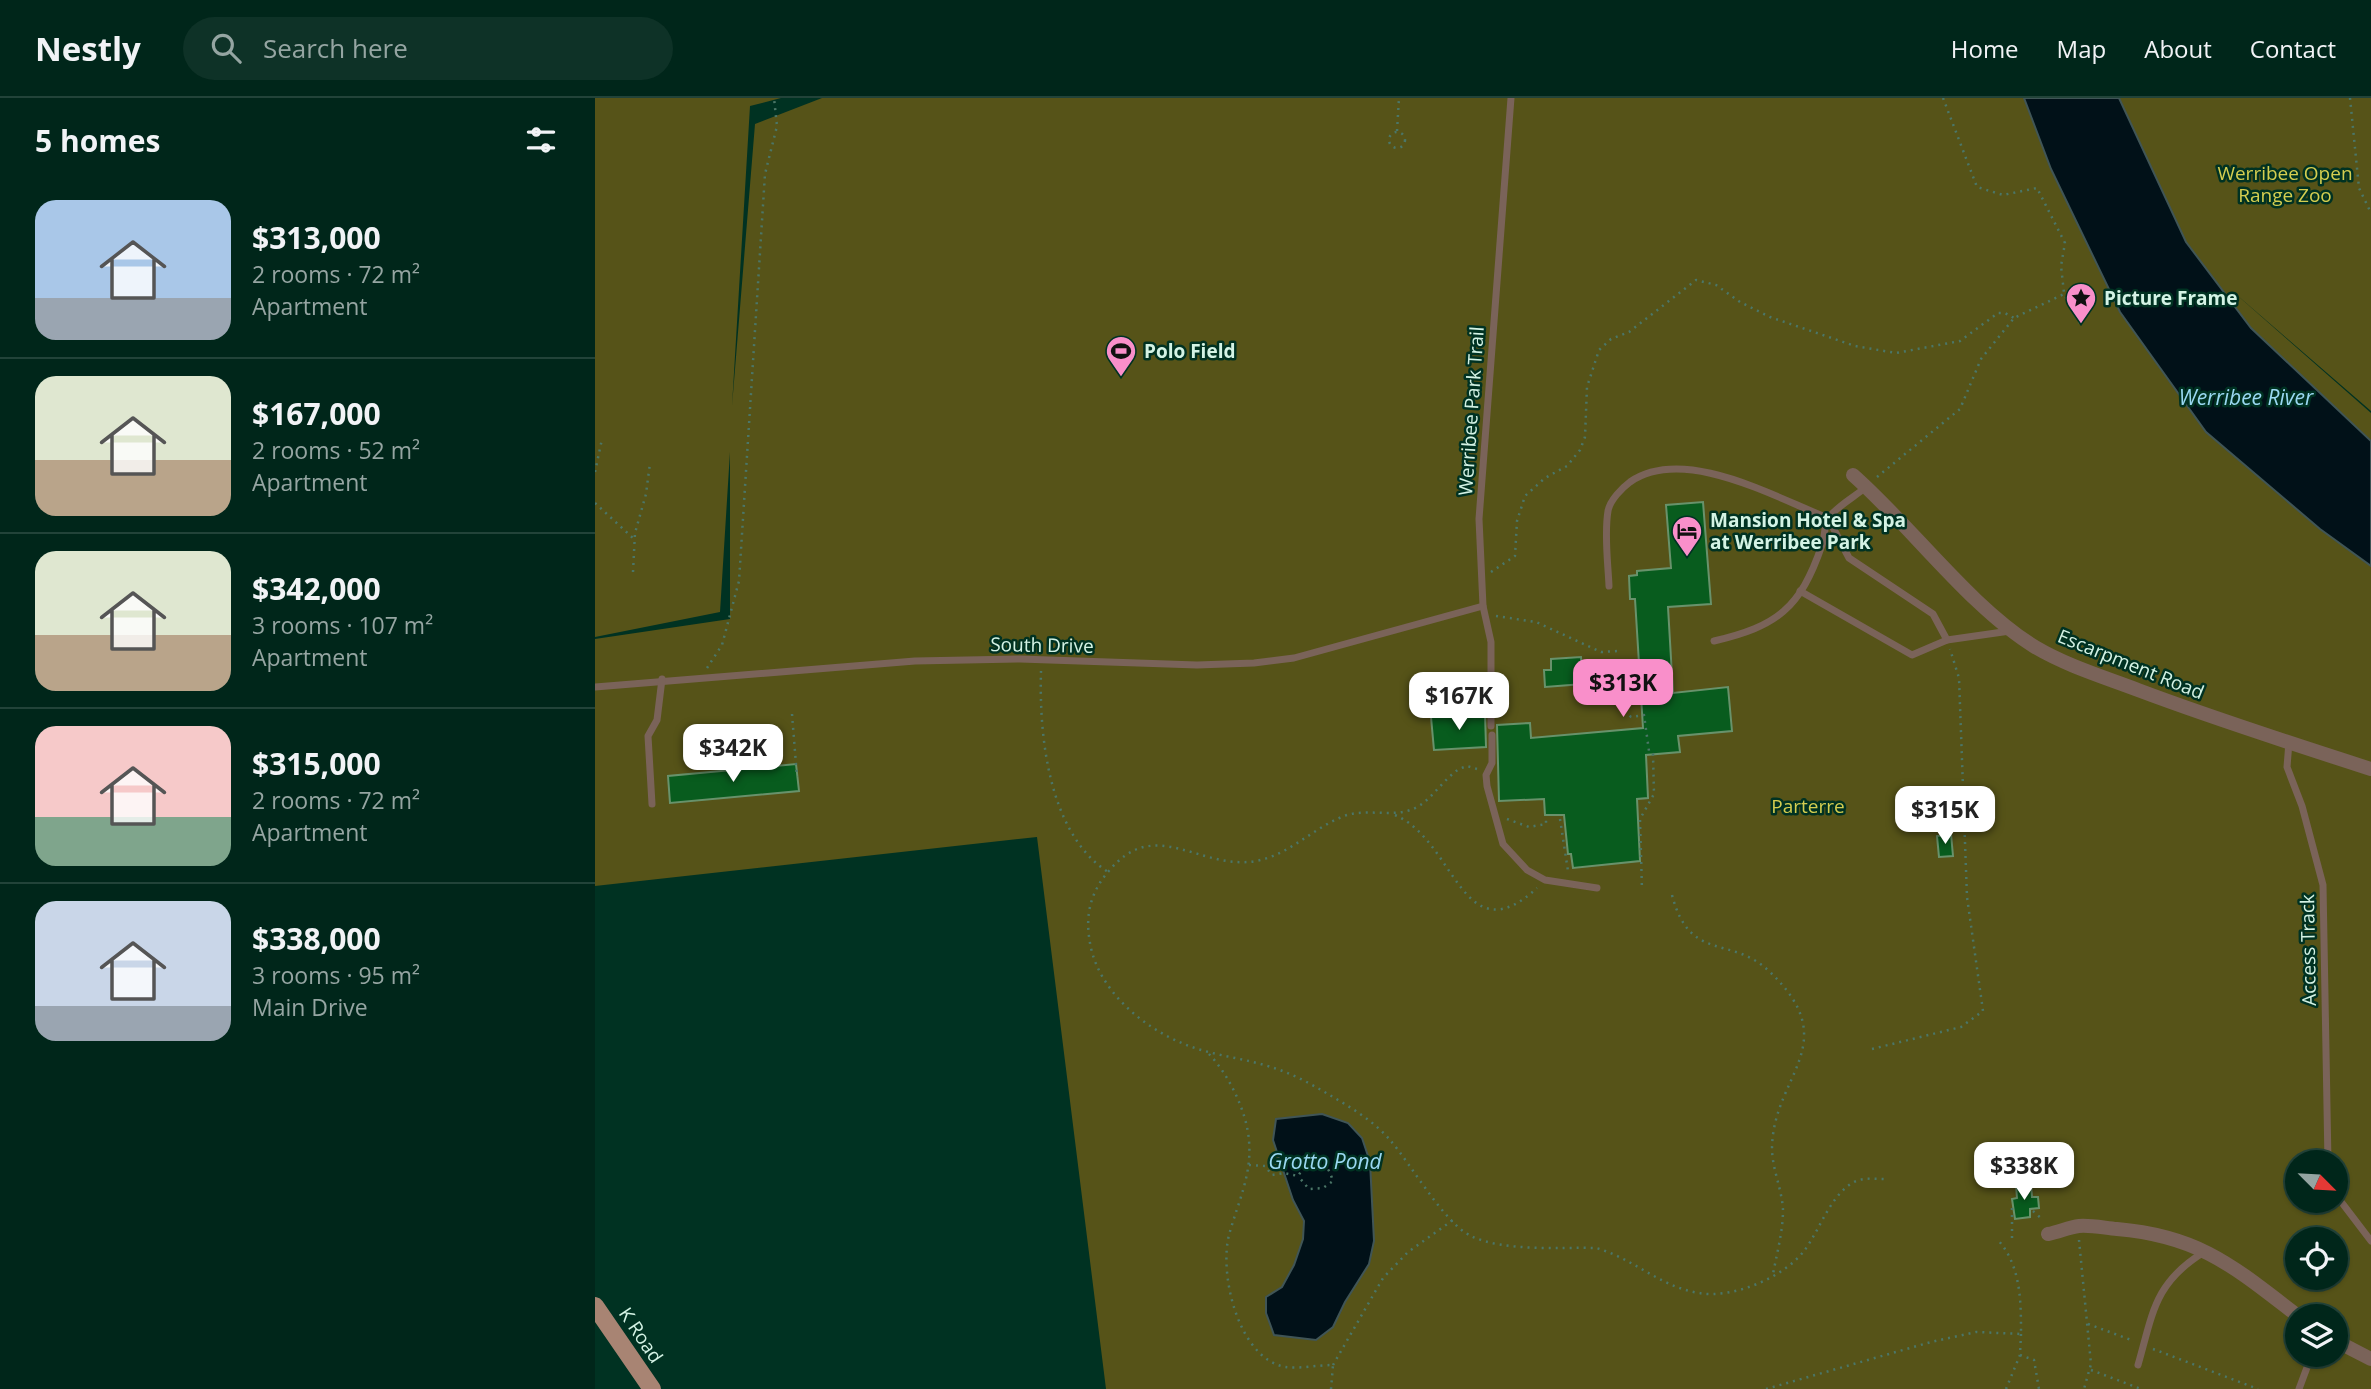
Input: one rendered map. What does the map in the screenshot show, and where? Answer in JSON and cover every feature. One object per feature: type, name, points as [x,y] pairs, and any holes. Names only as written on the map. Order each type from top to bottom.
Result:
[{"type":"street","name":"Escarpment Road","points":[[1853,475],[1986,608],[2035,646],[2073,666],[2371,769]]},
{"type":"street","points":[[2048,1234],[2077,1226],[2139,1231],[2189,1242],[2207,1250],[2285,1307]]},
{"type":"street","name":"K Road","points":[[595,1306],[652,1389]]},
{"type":"street","points":[[2348,1347],[2371,1359]]},
{"type":"lane","name":"Werribee Park Trail","points":[[1491,726],[1491,642],[1483,606],[1479,519],[1511,98]]},
{"type":"lane","points":[[1609,586],[1608,509],[1622,488],[1643,473],[1672,468],[1710,472],[1828,518],[1849,558],[1933,614],[1947,640]]},
{"type":"lane","points":[[1714,641],[1755,631],[1775,620],[1800,591],[1822,545],[1828,518],[1867,487]]},
{"type":"lane","points":[[1800,591],[1912,655],[1947,640],[2014,631]]},
{"type":"lane","name":"South Drive","points":[[595,687],[662,679],[915,661],[1254,663],[1294,658],[1483,606]]},
{"type":"lane","points":[[652,804],[648,736],[657,720],[662,679]]},
{"type":"lane","points":[[1492,735],[1492,763],[1486,775],[1490,803],[1499,834],[1519,862],[1545,880],[1597,888]]},
{"type":"lane","name":"Access Track","points":[[2288,742],[2287,767],[2302,806],[2323,885],[2328,1150]]},
{"type":"lane","points":[[2349,1212],[2371,1241]]},
{"type":"lane","points":[[2137,1365],[2161,1290],[2180,1267],[2207,1250]]},
{"type":"lane","points":[[2299,1389],[2307,1367]]},
{"type":"path","points":[[702,677],[722,645],[739,581],[765,174],[777,126],[774,98]]},
{"type":"path","points":[[1397,131],[1404,135],[1406,141],[1396,148],[1389,139],[1397,131],[1399,98]]},
{"type":"path","points":[[1943,98],[1977,187],[2003,195],[2037,188],[2065,243],[2061,266],[2064,294],[2081,326]]},
{"type":"path","points":[[2350,98],[2360,188],[2371,213]]},
{"type":"path","points":[[1481,577],[1515,556],[1517,521],[1525,496],[1545,478],[1567,466],[1580,450],[1585,437],[1587,387],[1599,350],[1611,339],[1629,332],[1696,280],[1716,285],[1740,302],[1770,317],[1855,346],[1896,353],[1960,341],[1998,313],[2014,318]]},
{"type":"path","points":[[1867,487],[1926,434],[1953,417],[1960,409],[1981,359],[2014,318],[2064,294]]},
{"type":"path","points":[[595,471],[602,439]]},
{"type":"path","points":[[633,572],[634,539],[650,463]]},
{"type":"path","points":[[595,503],[634,539]]},
{"type":"path","points":[[1486,616],[1536,622],[1601,652],[1619,652]]},
{"type":"path","points":[[1872,1049],[1961,1027],[1983,1011],[1967,897],[1959,678],[1947,640]]},
{"type":"path","points":[[1041,660],[1040,694],[1044,730],[1051,780],[1060,810],[1071,835],[1090,861],[1108,872]]},
{"type":"path","points":[[1582,677],[1598,682],[1631,717],[1644,715],[1649,751],[1653,754],[1654,794],[1640,819],[1642,890]]},
{"type":"path","points":[[792,714],[797,777]]},
{"type":"path","points":[[1486,775],[1475,767],[1459,769],[1419,805],[1404,812],[1371,812],[1343,817],[1270,857],[1255,861],[1206,857],[1157,843],[1120,859],[1092,894],[1087,919],[1093,959],[1103,978],[1135,1015],[1182,1044],[1273,1067],[1358,1113],[1388,1137],[1469,1235],[1495,1244],[1597,1248],[1611,1252],[1657,1280],[1699,1293],[1720,1295],[1742,1291],[1800,1256],[1832,1205],[1853,1183],[1864,1179],[1886,1179]]},
{"type":"path","points":[[1490,803],[1505,818],[1522,826],[1546,824],[1546,819]]},
{"type":"path","points":[[1392,813],[1405,819],[1427,838],[1448,864],[1467,898],[1479,907],[1514,907],[1542,884]]},
{"type":"path","points":[[1560,820],[1569,885]]},
{"type":"path","points":[[1672,895],[1684,927],[1706,943],[1761,964],[1784,987],[1803,1024],[1800,1064],[1775,1117],[1773,1165],[1783,1210],[1773,1274]]},
{"type":"path","points":[[1207,1052],[1223,1070],[1248,1126],[1249,1165],[1226,1255],[1231,1297],[1249,1345],[1266,1359],[1285,1367],[1333,1364]]},
{"type":"path","points":[[1249,1165],[1265,1166],[1272,1175],[1285,1173],[1298,1176],[1310,1188],[1323,1188],[1333,1181],[1330,1170],[1317,1158],[1310,1158],[1298,1176]]},
{"type":"path","points":[[2012,1238],[2013,1208]]},
{"type":"path","points":[[1331,1389],[1333,1364],[1383,1278],[1408,1252],[1454,1220]]},
{"type":"path","points":[[2077,1226],[2091,1370],[2084,1389]]},
{"type":"path","points":[[1998,1240],[2006,1249],[2018,1279],[2021,1334],[2020,1354],[2006,1389]]},
{"type":"path","points":[[2088,1324],[2257,1389]]},
{"type":"path","points":[[1766,1389],[1942,1339],[1976,1332],[2021,1334]]},
{"type":"path","points":[[2020,1354],[2034,1360],[2039,1389]]},
{"type":"path","points":[[2091,1370],[2141,1389]]},
{"type":"green space","points":[[595,98],[781,98],[750,106],[732,406],[755,124],[822,98],[2371,98],[2371,411],[2230,289],[2371,413],[2371,1389],[1106,1389],[1037,837],[595,886],[595,639],[730,619],[730,452],[720,612],[595,637]]},
{"type":"water","name":"Werribee River","points":[[2024,98],[2119,98],[2186,242],[2251,328],[2371,441],[2371,566],[2320,529],[2206,432],[2120,312],[2051,169]]},
{"type":"water","name":"Grotto Pond","points":[[1322,1114],[1348,1123],[1362,1138],[1370,1162],[1374,1241],[1369,1264],[1333,1327],[1316,1340],[1274,1335],[1266,1313],[1266,1297],[1282,1287],[1294,1265],[1303,1239],[1304,1221],[1293,1200],[1273,1140],[1276,1119]]},
{"type":"building","points":[[1703,502],[1711,604],[1668,607],[1673,693],[1728,687],[1732,731],[1678,736],[1680,752],[1646,755],[1648,798],[1637,799],[1640,861],[1573,868],[1571,854],[1568,854],[1564,815],[1545,815],[1544,799],[1499,801],[1497,725],[1530,723],[1531,738],[1643,728],[1635,599],[1630,599],[1629,576],[1637,575],[1637,571],[1671,568],[1666,505]]},
{"type":"building","points":[[1581,657],[1583,684],[1545,687],[1544,670],[1551,670],[1551,659]]},
{"type":"building","points":[[1485,713],[1486,747],[1434,750],[1431,717]]},
{"type":"building","points":[[796,764],[799,791],[670,803],[668,776]]},
{"type":"building","points":[[1951,834],[1953,856],[1939,857],[1937,836]]},
{"type":"building","points":[[2031,1184],[2032,1197],[2038,1197],[2039,1208],[2030,1209],[2030,1217],[2015,1219],[2012,1199],[2017,1198],[2016,1185]]},
{"type":"place","name":"Picture Frame","points":[[2081,325]]},
{"type":"place","name":"Polo Field","points":[[1121,378]]},
{"type":"place","name":"Mansion Hotel & Spa at Werribee Park","points":[[1687,558]]},
{"type":"park label","name":"Werribee Open Range Zoo","points":[[2285,184]]},
{"type":"park label","name":"Parterre","points":[[1808,806]]}]
